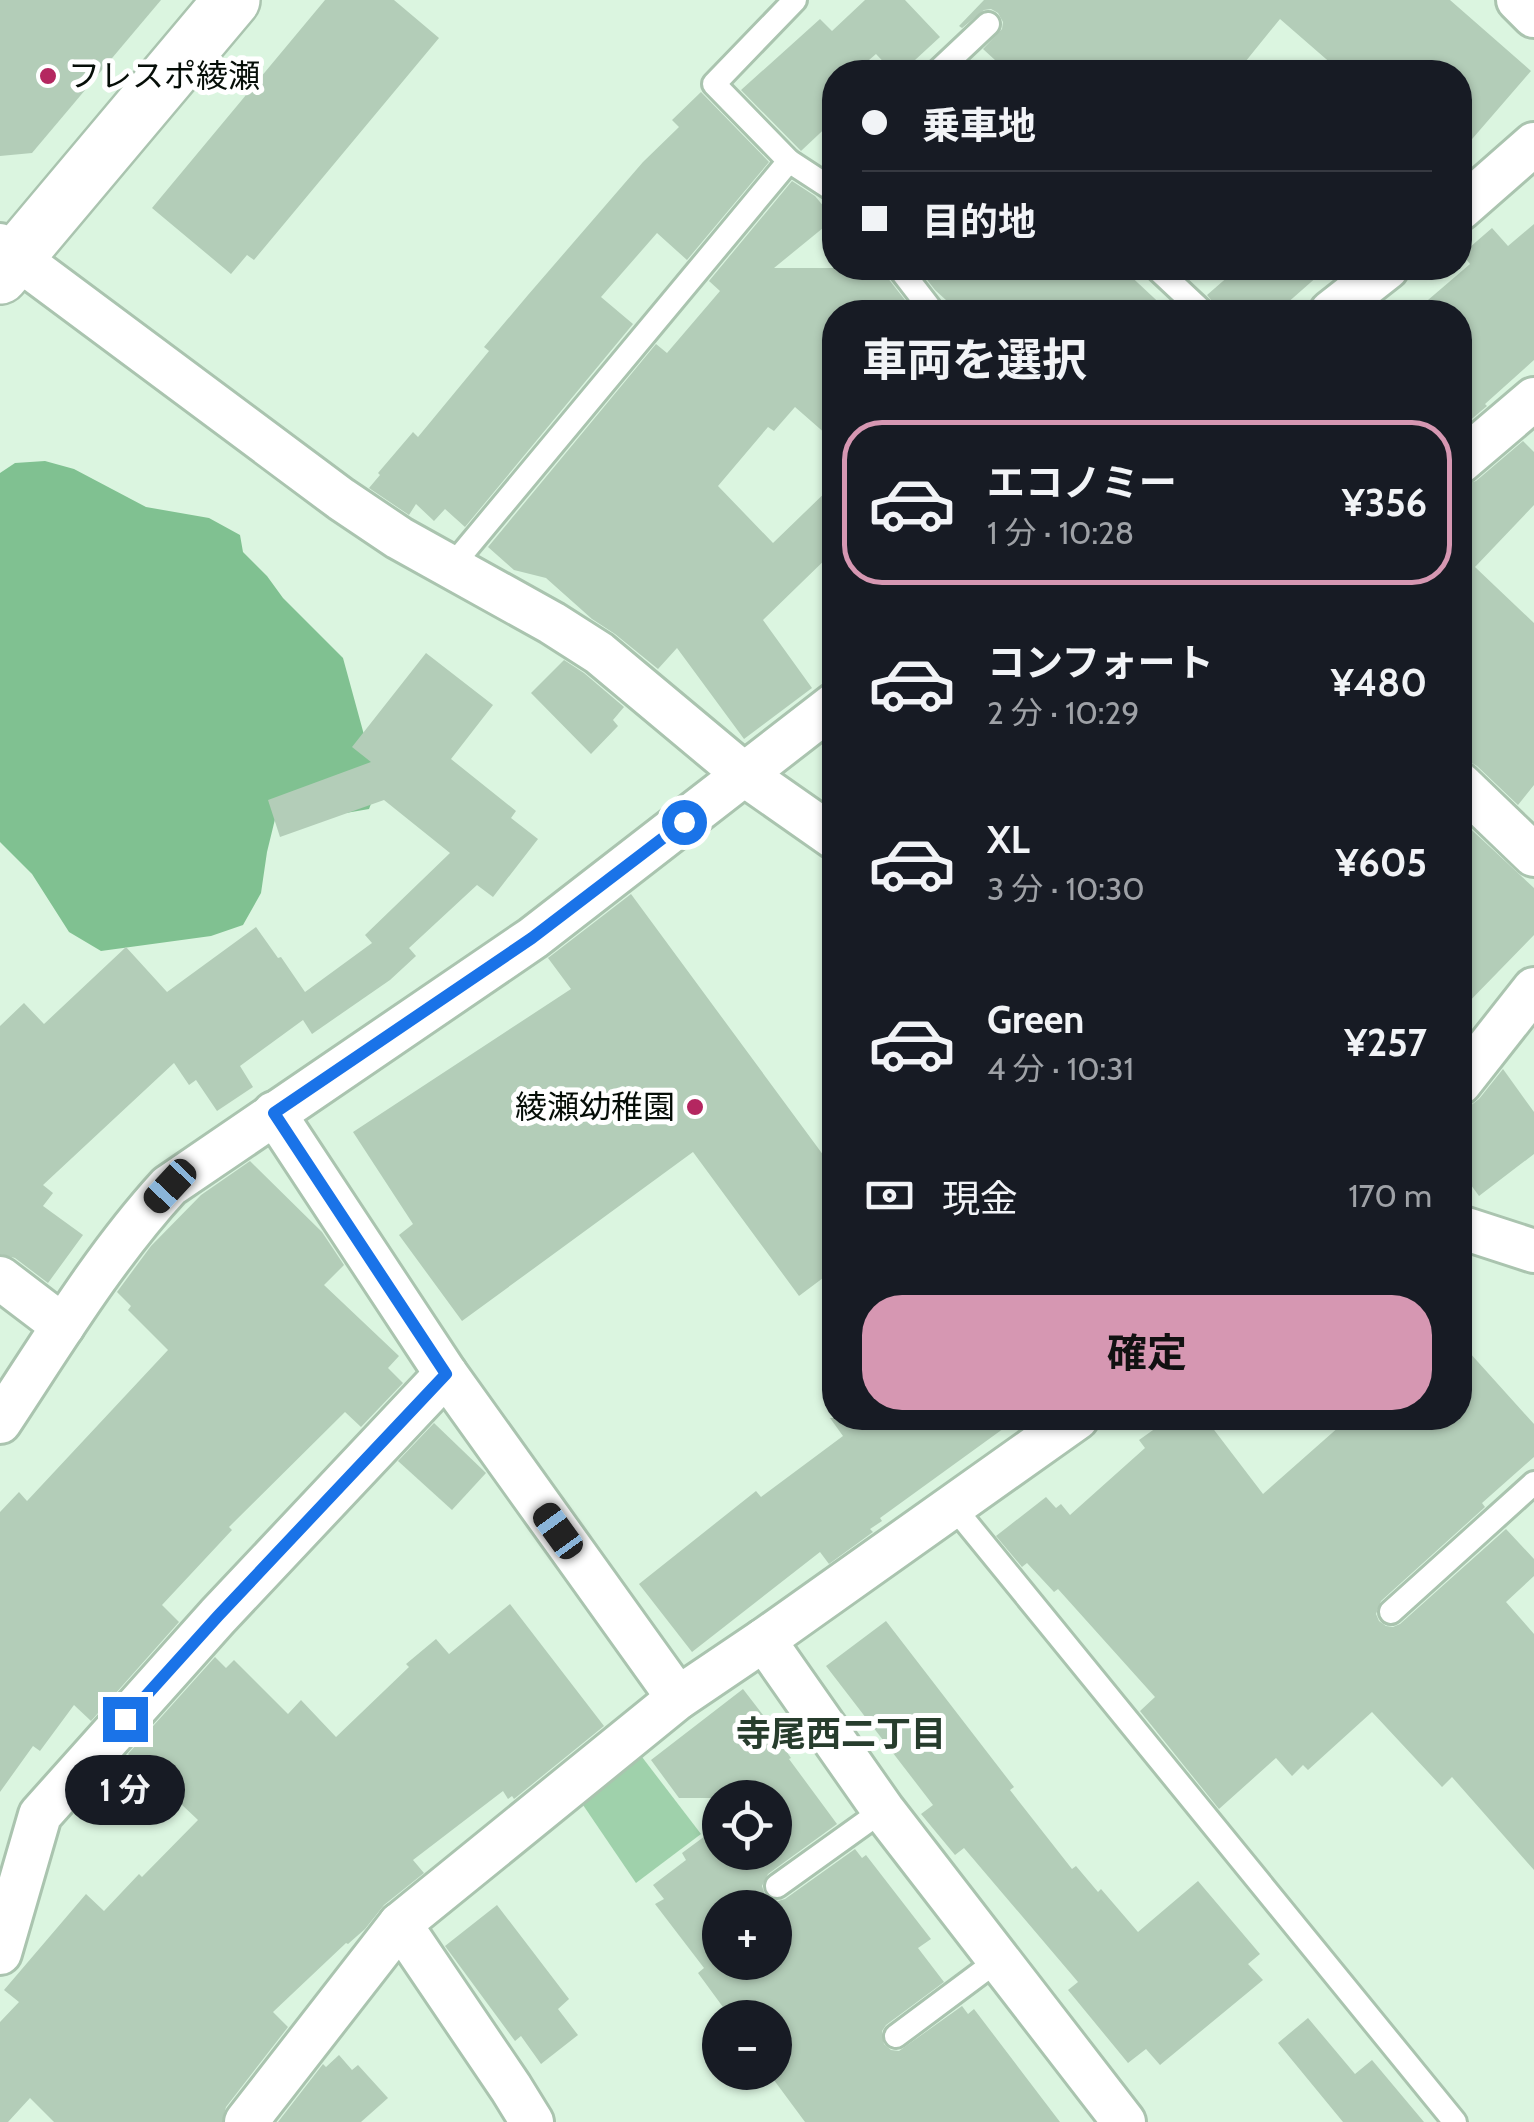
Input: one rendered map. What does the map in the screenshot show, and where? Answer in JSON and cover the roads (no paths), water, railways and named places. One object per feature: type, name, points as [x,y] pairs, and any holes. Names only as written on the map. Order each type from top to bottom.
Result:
[{"type":"street","points":[[232,0],[5,260],[399,538],[599,653],[745,776],[822,829]]},
{"type":"street","points":[[1518,0],[1534,16]]},
{"type":"street","points":[[1472,198],[1534,144]]},
{"type":"street","points":[[1347,300],[1372,280]]},
{"type":"street","points":[[1472,452],[1534,399]]},
{"type":"street","points":[[0,1422],[139,1220],[170,1186],[532,938],[822,714]]},
{"type":"street","points":[[1472,796],[1534,855]]},
{"type":"street","points":[[1472,1068],[1534,989]]},
{"type":"street","points":[[274,1113],[446,1374],[678,1698]]},
{"type":"street","points":[[1472,1231],[1534,1251]]},
{"type":"street","points":[[0,1278],[63,1326]]},
{"type":"street","points":[[0,1953],[40,1816],[218,1616],[446,1374]]},
{"type":"street","points":[[246,2122],[400,1924],[678,1698],[1060,1430]]},
{"type":"street","points":[[764,1640],[1107,2116]]},
{"type":"street","points":[[400,1924],[532,2122]]},
{"type":"lane","points":[[795,0],[714,84],[789,161],[822,182]]},
{"type":"lane","points":[[954,60],[988,24]]},
{"type":"lane","points":[[451,568],[789,161]]},
{"type":"lane","points":[[908,280],[924,300]]},
{"type":"lane","points":[[1169,280],[1189,300]]},
{"type":"lane","points":[[1391,1612],[1534,1483]]},
{"type":"lane","points":[[952,1506],[1454,2122]]},
{"type":"lane","points":[[777,1886],[883,1810]]},
{"type":"lane","points":[[896,2036],[998,1960]]},
{"type":"place","name":"フレスポ綾瀬","points":[[48,76]]},
{"type":"place","name":"綾瀬幼稚園","points":[[695,1107]]},
{"type":"district","name":"寺尾西二丁目","points":[[841,1734]]}]
